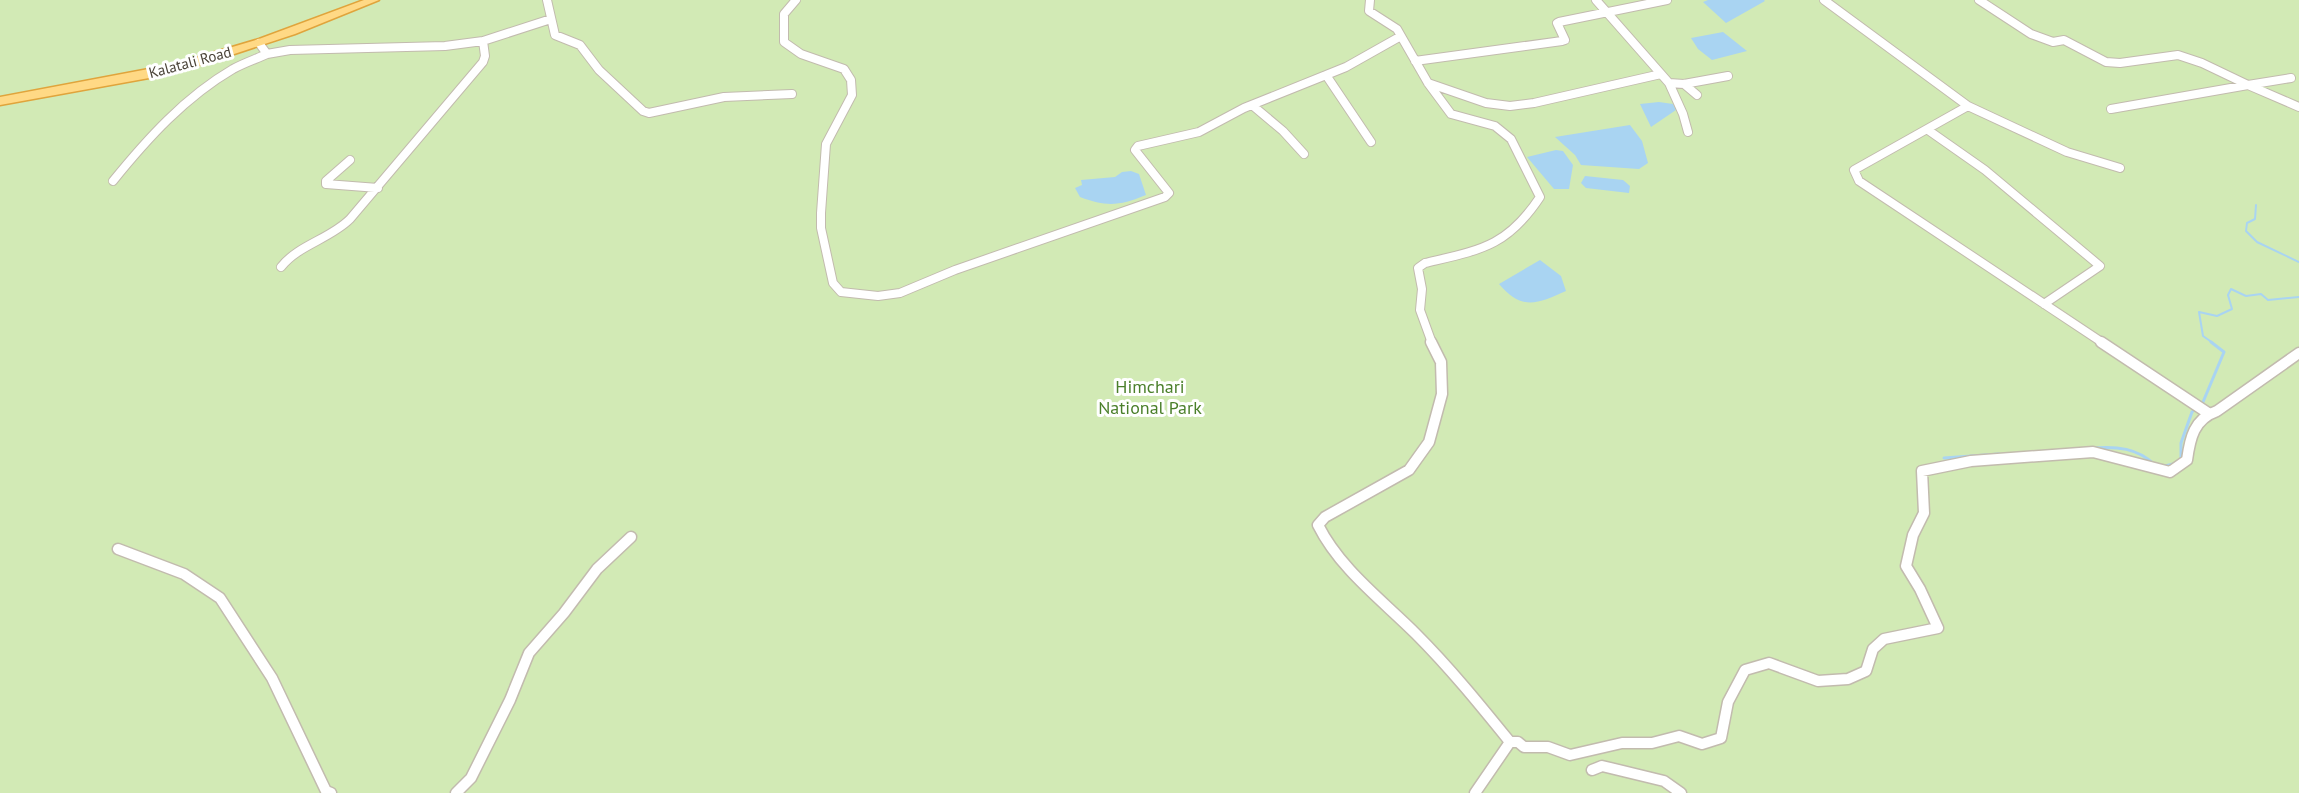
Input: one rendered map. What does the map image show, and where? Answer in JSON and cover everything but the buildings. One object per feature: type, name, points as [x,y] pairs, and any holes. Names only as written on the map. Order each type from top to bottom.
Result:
[{"type":"highway","name":"Kalatali Road","points":[[0,94],[193,58],[256,38],[358,0]]},
{"type":"highway","name":"Kalatali Road","points":[[0,101],[149,74],[259,43],[374,0]]},
{"type":"street","points":[[547,0],[555,35],[580,45],[599,70],[640,109],[649,113],[724,97],[792,94]]},
{"type":"street","points":[[796,0],[784,14],[784,42],[801,54],[844,69],[853,85],[852,95],[826,144],[821,228],[834,283],[841,292],[885,295],[900,293],[950,272],[1102,222],[1165,197],[1169,194],[1167,190],[1135,147],[1199,132],[1252,105],[1326,75],[1401,36]]},
{"type":"street","points":[[1370,0],[1369,11],[1394,26],[1428,83],[1451,114],[1495,126],[1503,130],[1511,139],[1540,197],[1534,207],[1504,240],[1484,250],[1425,263],[1418,268],[1422,289],[1420,310],[1441,363],[1442,394],[1429,442],[1409,470],[1325,517],[1318,525],[1322,537],[1363,583],[1425,643],[1510,742]]},
{"type":"street","points":[[1596,0],[1669,83],[1683,114],[1688,132]]},
{"type":"street","points":[[1415,61],[1562,41],[1565,40],[1557,23],[1559,22],[1667,0]]},
{"type":"street","points":[[1824,0],[1968,106],[2067,152],[2120,168]]},
{"type":"street","points":[[1979,0],[2041,39],[2054,43],[2064,40],[2106,62],[2121,63],[2178,55],[2202,63],[2299,107]]},
{"type":"street","points":[[113,181],[142,144],[171,117],[229,71],[267,54],[290,50],[445,46],[483,41],[551,20]]},
{"type":"street","points":[[281,267],[288,258],[342,227],[378,188],[483,62],[485,56],[483,41]]},
{"type":"street","points":[[259,43],[267,54]]},
{"type":"street","points":[[1428,83],[1486,103],[1510,106],[1534,103],[1661,74]]},
{"type":"street","points":[[1326,75],[1371,142]]},
{"type":"street","points":[[1669,83],[1684,84],[1728,76]]},
{"type":"street","points":[[2111,109],[2291,78]]},
{"type":"street","points":[[1684,84],[1696,95]]},
{"type":"street","points":[[1252,105],[1283,131],[1304,154]]},
{"type":"street","points":[[1968,106],[1854,170],[1859,181],[2208,413]]},
{"type":"street","points":[[1928,130],[1985,170],[2100,266],[2044,304]]},
{"type":"street","points":[[350,160],[326,184],[378,188]]},
{"type":"street","points":[[1475,793],[1501,751],[1510,742],[1518,742],[1524,747],[1548,747],[1570,755],[1622,742],[1652,743],[1678,736],[1701,744],[1721,738],[1728,702],[1745,670],[1769,663],[1818,681],[1848,679],[1866,671],[1873,649],[1884,639],[1938,628],[1920,589],[1906,566],[1913,535],[1924,513],[1922,471],[1971,461],[2093,452],[2170,472],[2187,460],[2194,426],[2208,413],[2217,411],[2299,353]]},
{"type":"street","points":[[456,793],[471,778],[510,699],[528,653],[564,613],[597,569],[632,537]]},
{"type":"street","points":[[118,549],[184,574],[220,598],[272,678],[326,790],[331,793]]},
{"type":"street","points":[[1592,770],[1602,766],[1664,781],[1681,793]]},
{"type":"green space","name":"Himchari National Park","points":[[0,0],[2299,0],[2299,793],[0,793]]},
{"type":"water","points":[[1708,0],[1765,1],[1726,23],[1703,2]]},
{"type":"water","points":[[1723,32],[1747,51],[1712,60],[1698,49],[1691,38]]},
{"type":"water","points":[[1659,102],[1673,104],[1676,110],[1651,127],[1640,104]]},
{"type":"water","points":[[1630,125],[1642,141],[1648,163],[1639,169],[1581,165],[1575,155],[1555,137]]},
{"type":"water","points":[[1556,150],[1563,151],[1573,165],[1569,189],[1554,189],[1527,157]]},
{"type":"water","points":[[1131,171],[1139,174],[1146,195],[1120,203],[1106,204],[1080,197],[1075,188],[1082,185],[1081,180],[1115,177],[1122,172]]},
{"type":"water","points":[[1585,176],[1623,180],[1630,186],[1629,193],[1586,188],[1581,183]]},
{"type":"water","points":[[1540,260],[1561,276],[1566,291],[1538,302],[1523,302],[1507,293],[1499,284]]},
{"type":"waterway","points":[[2256,205],[2255,219],[2247,223],[2246,231],[2257,242],[2299,262]]},
{"type":"waterway","points":[[2213,343],[2203,336],[2199,312],[2217,316],[2232,309],[2228,295],[2231,289],[2246,296],[2261,294],[2268,300],[2299,297]]},
{"type":"waterway","points":[[2181,460],[2181,443],[2192,412],[2203,402],[2224,352],[2211,342]]},
{"type":"waterway","points":[[2093,448],[2126,449],[2141,455],[2155,465]]},
{"type":"waterway","points":[[1944,458],[1999,454]]},
{"type":"waterway","points":[[2161,467],[2177,463]]}]
